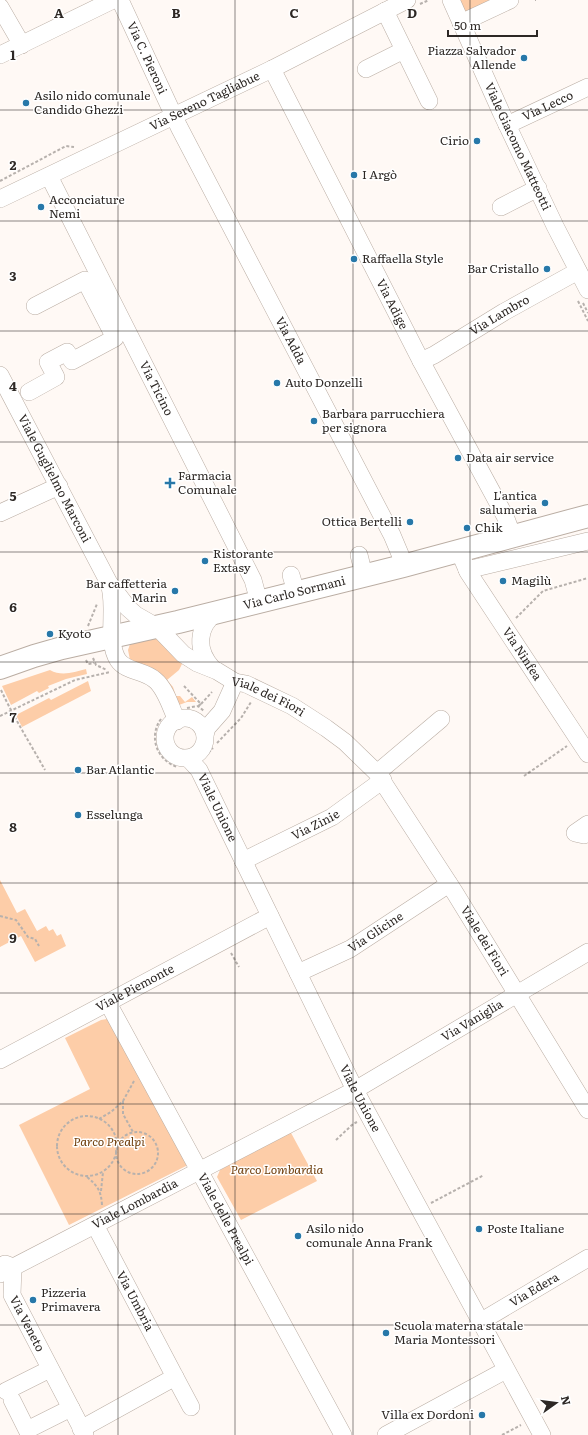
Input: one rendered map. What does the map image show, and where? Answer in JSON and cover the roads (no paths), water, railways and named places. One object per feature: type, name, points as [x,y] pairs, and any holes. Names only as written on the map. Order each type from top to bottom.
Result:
[{"type":"main road","name":"Via Carlo Sormani","points":[[0,668],[34,656],[259,602],[293,584],[362,565],[403,566],[463,561],[514,537],[588,516]]},
{"type":"street","points":[[0,55],[114,0]]},
{"type":"street","name":"Via C. Pieroni","points":[[120,0],[167,104],[175,116]]},
{"type":"street","name":"Via Sereno Tagliabue","points":[[0,199],[272,70],[407,0]]},
{"type":"street","name":"Viale Giacomo Matteotti","points":[[451,0],[507,125],[588,290]]},
{"type":"street","points":[[461,22],[510,0]]},
{"type":"street","points":[[0,7],[22,45]]},
{"type":"street","points":[[385,11],[429,101]]},
{"type":"street","points":[[366,69],[404,50]]},
{"type":"street","name":"Via Adige","points":[[272,70],[421,361],[505,516],[514,537]]},
{"type":"street","name":"Via Lecco","points":[[507,125],[588,87]]},
{"type":"street","name":"Via Adda","points":[[175,116],[179,127],[392,535],[403,566]]},
{"type":"street","name":"Via Ticino","points":[[49,176],[253,580],[259,602]]},
{"type":"street","points":[[502,207],[538,188]]},
{"type":"street","name":"Via Lambro","points":[[421,361],[434,355],[504,312],[578,271]]},
{"type":"street","points":[[29,392],[56,377],[48,362],[67,352],[72,361],[116,338],[85,280],[35,306]]},
{"type":"street","name":"Viale Guglielmo Marconi","points":[[0,374],[6,400],[59,486],[109,583],[122,601],[136,615],[157,627]]},
{"type":"street","points":[[0,513],[59,486]]},
{"type":"street","points":[[463,561],[588,541]]},
{"type":"street","name":"Via Ninfea","points":[[463,561],[587,751]]},
{"type":"street","name":"Viale Guglielmo Marconi","points":[[109,583],[113,602],[111,637]]},
{"type":"street","name":"Viale dei Fiori","points":[[217,612],[209,618],[204,625],[201,638],[202,649],[205,657],[213,669],[232,686],[246,684],[292,706],[345,742],[380,777],[449,884],[588,1110]]},
{"type":"street","name":"Viale dei Fiori","points":[[157,627],[183,654],[197,663],[213,669]]},
{"type":"street","points":[[111,637],[117,659],[124,666],[146,674],[155,680],[161,687],[177,721],[185,719],[196,713],[206,712],[232,686]]},
{"type":"street","points":[[211,739],[207,728],[222,711],[232,686]]},
{"type":"street","points":[[196,713],[201,727],[211,739]]},
{"type":"street","points":[[380,777],[441,719]]},
{"type":"street","name":"Viale Unione","points":[[177,721],[170,726],[167,731],[166,743],[174,755],[188,758],[199,770],[356,1090],[542,1435]]},
{"type":"street","points":[[188,758],[194,756],[200,751],[204,742],[211,739]]},
{"type":"street","name":"Via Zinie","points":[[243,861],[332,817],[380,777]]},
{"type":"street","name":"Via Glicine","points":[[298,973],[350,949],[449,884]]},
{"type":"street","name":"Viale Piemonte","points":[[0,1060],[270,916]]},
{"type":"street","name":"Via Vaniglia","points":[[356,1090],[588,952]]},
{"type":"street","name":"Viale delle Prealpi","points":[[108,1003],[343,1435]]},
{"type":"street","name":"Viale Lombardia","points":[[4,1268],[101,1222],[356,1090]]},
{"type":"street","name":"Via Umbria","points":[[101,1222],[175,1377],[191,1407]]},
{"type":"street","name":"Via Edera","points":[[480,1322],[588,1258]]},
{"type":"street","name":"Via Veneto","points":[[4,1268],[12,1295],[83,1432]]},
{"type":"street","points":[[50,1369],[9,1396],[27,1430],[71,1408]]},
{"type":"street","points":[[386,1435],[506,1370]]},
{"type":"street","points":[[83,1432],[175,1377]]},
{"type":"place","name":"Piazza Salvador Allende","points":[[524,58]]},
{"type":"place","name":"Asilo nido comunale Candido Ghezzi","points":[[26,103]]},
{"type":"place","name":"Cirio","points":[[477,141]]},
{"type":"place","name":"I Argò","points":[[354,175]]},
{"type":"place","name":"Acconciature Nemi","points":[[41,207]]},
{"type":"place","name":"Raffaella Style","points":[[354,259]]},
{"type":"place","name":"Bar Cristallo","points":[[547,269]]},
{"type":"place","name":"Auto Donzelli","points":[[277,383]]},
{"type":"place","name":"Barbara parrucchiera per signora","points":[[314,421]]},
{"type":"place","name":"Data air service","points":[[458,458]]},
{"type":"place","name":"Farmacia Comunale","points":[[170,483]]},
{"type":"place","name":"L'antica salumeria","points":[[545,503]]},
{"type":"place","name":"Ottica Bertelli","points":[[410,522]]},
{"type":"place","name":"Chik","points":[[467,528]]},
{"type":"place","name":"Ristorante Extasy","points":[[205,561]]},
{"type":"place","name":"Magilù","points":[[503,581]]},
{"type":"place","name":"Bar caffetteria Marin","points":[[175,591]]},
{"type":"place","name":"Kyoto","points":[[50,634]]},
{"type":"place","name":"Bar Atlantic","points":[[78,770]]},
{"type":"place","name":"Esselunga","points":[[78,815]]},
{"type":"place","name":"Poste Italiane","points":[[479,1229]]},
{"type":"place","name":"Asilo nido comunale Anna Frank","points":[[298,1236]]},
{"type":"place","name":"Pizzeria Primavera","points":[[33,1300]]},
{"type":"place","name":"Scuola materna statale Maria Montessori","points":[[386,1333]]},
{"type":"place","name":"Villa ex Dordoni","points":[[482,1415]]},
{"type":"park label","name":"Parco Prealpi","points":[[109,1142]]},
{"type":"park label","name":"Parco Lombardia","points":[[277,1170]]}]
